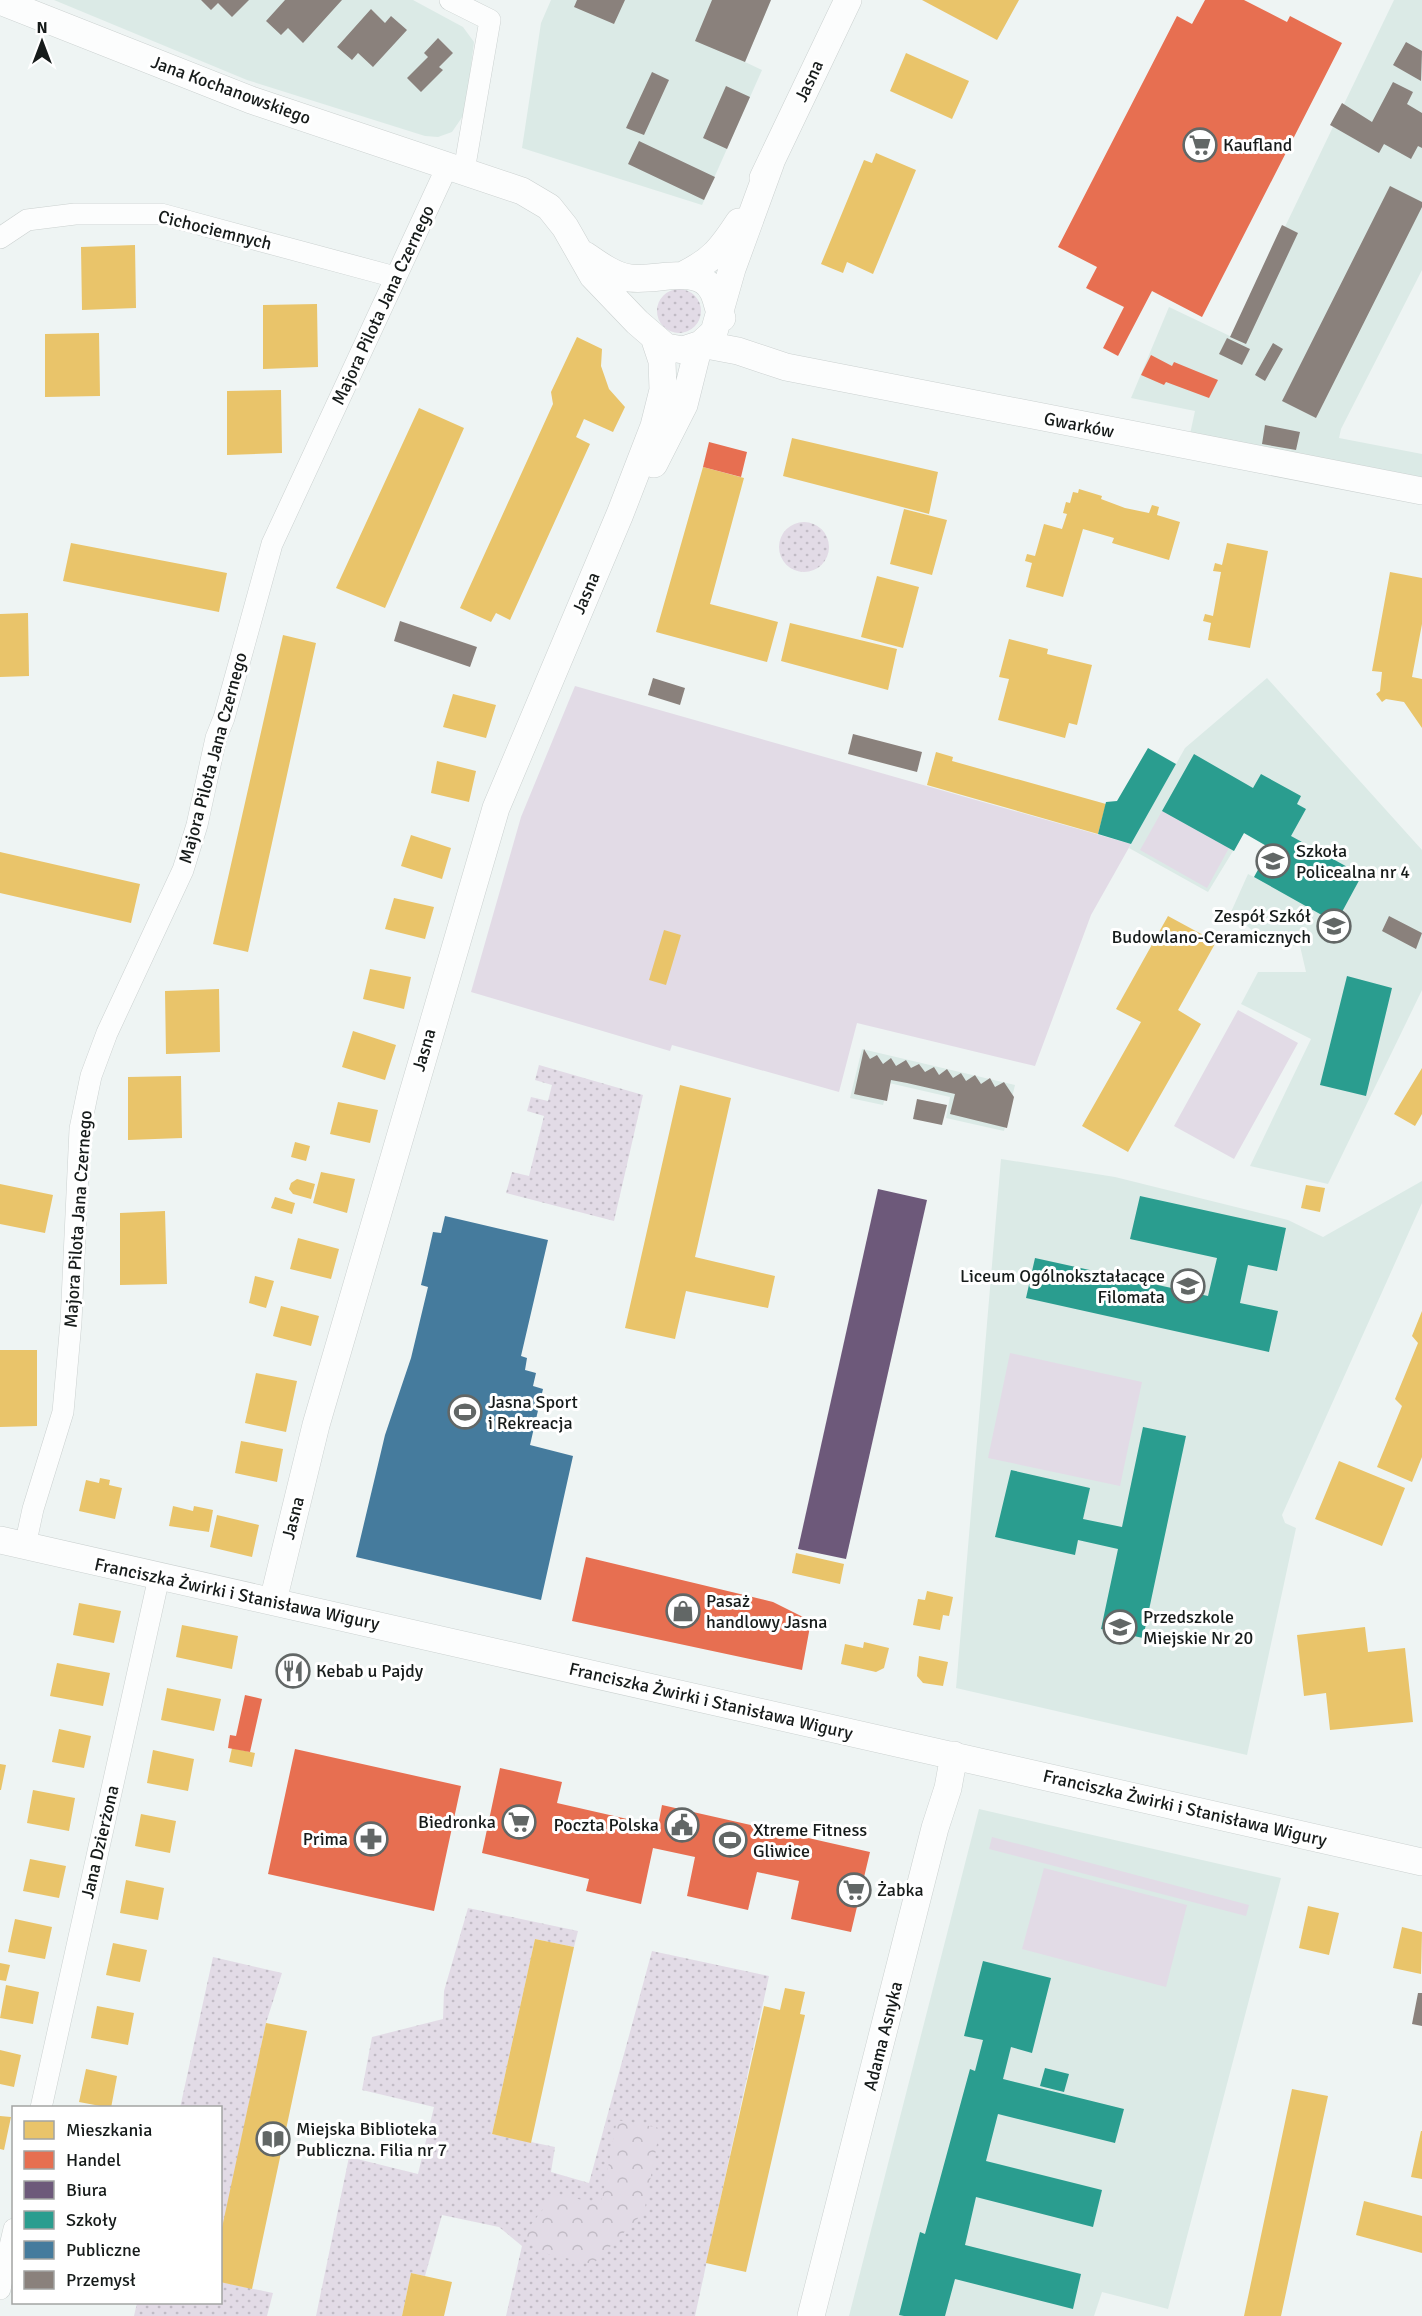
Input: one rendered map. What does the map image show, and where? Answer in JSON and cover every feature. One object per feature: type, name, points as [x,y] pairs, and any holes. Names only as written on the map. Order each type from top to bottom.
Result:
[{"type":"street","points":[[450,0],[490,20],[456,169]]},
{"type":"street","name":"Jasna","points":[[674,276],[708,262],[723,246],[771,162],[848,0]]},
{"type":"street","name":"Jana Kochanowskiego","points":[[0,1],[251,100],[522,191],[549,207],[581,252],[593,276],[653,336]]},
{"type":"street","name":"Jasna","points":[[720,313],[732,269],[771,162]]},
{"type":"street","name":"Majora Pilota Jana Czernego","points":[[13,1543],[63,1412],[71,1322],[80,1130],[91,1076],[107,1033],[183,870],[197,825],[216,738],[224,718],[272,544],[395,277],[456,169]]},
{"type":"street","name":"Cichociemnych","points":[[0,238],[27,220],[75,214],[161,214],[395,277]]},
{"type":"street","name":"Jana Kochanowskiego","points":[[581,252],[602,266],[628,278],[674,276]]},
{"type":"street","points":[[720,313],[714,332],[700,345],[683,350],[666,346],[653,336],[644,314],[648,294],[674,276],[704,282],[715,295],[720,313],[738,351]]},
{"type":"street","name":"Jasna","points":[[273,1601],[316,1425],[496,808],[620,514],[654,426],[663,390],[662,361],[653,336]]},
{"type":"street","name":"Jasna","points":[[620,514],[649,474],[684,405],[700,345]]},
{"type":"street","name":"Gwarków","points":[[700,345],[738,351],[786,367],[1422,491]]},
{"type":"street","name":"Franciszka Żwirki i Stanisława Wigury","points":[[13,1543],[1422,1862]]},
{"type":"street","name":"Jana Dzierżona","points":[[41,2106],[159,1577]]},
{"type":"street","name":"Adama Asnyka","points":[[811,2316],[935,1828],[948,1788],[954,1755]]},
{"type":"street","points":[[0,2289],[12,2238]]},
{"type":"shaded area","points":[[54,0],[413,0],[463,27],[474,42],[465,113],[452,132],[438,137],[425,136],[247,80]]},
{"type":"shaded area","points":[[551,0],[771,0],[745,62],[762,70],[702,205],[522,148],[541,23]]},
{"type":"shaded area","points":[[1394,0],[1422,0],[1422,270],[1341,429],[1339,438],[1422,454],[1422,479],[1190,434],[1195,411],[1131,398],[1169,307],[1232,337]]},
{"type":"shaded area","name":"Zespół Szkół Budowlano-Ceramicznych","points":[[1267,678],[1422,850],[1422,990],[1328,1184],[1250,1166],[1311,1039],[1241,1004],[1258,972],[1306,972],[1300,946],[1282,945],[1254,932],[1231,912],[1248,874],[1254,877],[1270,848],[1244,833],[1208,892],[1129,848],[1185,748]]},
{"type":"shaded area","points":[[862,1049],[1015,1085],[1004,1131],[946,1118],[950,1097],[889,1083],[883,1105],[850,1098]]},
{"type":"shaded area","points":[[1001,1159],[1115,1177],[1288,1220],[1323,1237],[1422,1181],[1422,1203],[1282,1515],[1285,1523],[1296,1528],[1247,1755],[956,1688]]},
{"type":"shaded area","points":[[979,1809],[1281,1878],[1168,2309],[1102,2292],[1094,2316],[849,2316]]},
{"type":"green space","points":[[679,289],[695,295],[701,311],[695,327],[679,333],[663,327],[657,311],[663,295]]},
{"type":"green space","points":[[804,522],[822,529],[829,547],[822,565],[804,572],[786,565],[779,547],[786,529]]},
{"type":"green space","points":[[575,686],[1131,844],[1091,915],[1035,1066],[857,1023],[839,1092],[672,1045],[670,1051],[471,992],[521,817]]},
{"type":"green space","points":[[1162,811],[1229,848],[1207,888],[1140,850]]},
{"type":"green space","points":[[1238,1010],[1298,1043],[1234,1159],[1174,1126]]},
{"type":"green space","points":[[539,1065],[643,1095],[614,1221],[506,1193],[512,1172],[529,1176],[544,1116],[527,1111],[531,1097],[548,1101],[552,1085],[535,1080]]},
{"type":"green space","points":[[1010,1353],[1142,1382],[1120,1486],[988,1458]]},
{"type":"green space","points":[[992,1837],[1249,1905],[1246,1916],[989,1849]]},
{"type":"green space","points":[[1044,1868],[1187,1905],[1166,1987],[1022,1949]]},
{"type":"green space","points":[[468,1908],[578,1931],[574,1947],[535,1939],[492,2134],[555,2147],[551,2172],[589,2183],[652,1951],[769,1976],[695,2316],[506,2316],[522,2246],[499,2227],[442,2215],[425,2276],[411,2273],[402,2316],[316,2316],[349,2157],[418,2174],[434,2107],[362,2090],[372,2037],[443,2019],[444,1991]]},
{"type":"green space","points":[[213,1957],[282,1973],[266,2023],[222,2232],[222,2106],[180,2106]]},
{"type":"green space","points":[[617,2120],[660,2128],[644,2212],[593,2264],[548,2254],[522,2236],[555,2194],[601,2204]]},
{"type":"green space","points":[[222,2282],[273,2293],[267,2316],[134,2316],[137,2304],[222,2304]]},
{"type":"building: Mieszkania","points":[[922,0],[1019,0],[997,40]]},
{"type":"building: Mieszkania","points":[[906,53],[969,81],[952,119],[890,91]]},
{"type":"building: Mieszkania","points":[[876,153],[916,170],[873,274],[847,262],[843,273],[821,264],[864,160],[872,163]]},
{"type":"building: Mieszkania","points":[[135,245],[136,308],[82,310],[81,247]]},
{"type":"building: Mieszkania","points":[[317,304],[318,367],[263,369],[263,305]]},
{"type":"building: Mieszkania","points":[[99,333],[100,396],[45,397],[45,334]]},
{"type":"building: Mieszkania","points":[[577,337],[602,349],[601,366],[609,389],[625,407],[613,432],[584,419],[576,437],[590,444],[510,620],[496,613],[491,622],[460,608],[553,404],[551,392]]},
{"type":"building: Mieszkania","points":[[281,390],[282,453],[227,455],[227,391]]},
{"type":"building: Mieszkania","points":[[419,408],[464,428],[385,608],[336,588]]},
{"type":"building: Mieszkania","points":[[792,438],[938,472],[929,514],[783,476]]},
{"type":"building: Mieszkania","points":[[703,467],[744,478],[710,604],[778,622],[767,662],[656,632]]},
{"type":"building: Mieszkania","points":[[1079,489],[1102,496],[1101,499],[1125,508],[1149,513],[1152,505],[1159,507],[1157,515],[1180,522],[1169,560],[1112,543],[1114,538],[1083,529],[1063,597],[1026,587],[1032,563],[1025,561],[1027,554],[1035,556],[1044,524],[1062,529],[1067,514],[1063,513],[1066,502],[1070,503],[1073,492],[1078,493]]},
{"type":"building: Mieszkania","points":[[904,509],[947,520],[932,575],[890,564]]},
{"type":"building: Mieszkania","points":[[71,543],[227,573],[219,612],[63,581]]},
{"type":"building: Mieszkania","points":[[1227,543],[1268,551],[1250,648],[1208,640],[1211,623],[1203,621],[1205,614],[1213,616],[1221,572],[1213,571],[1215,563],[1222,565]]},
{"type":"building: Mieszkania","points":[[1390,572],[1422,578],[1422,624],[1412,677],[1422,679],[1422,728],[1404,702],[1386,699],[1382,702],[1376,694],[1380,691],[1382,672],[1372,671]]},
{"type":"building: Mieszkania","points":[[877,576],[919,587],[903,648],[861,637]]},
{"type":"building: Mieszkania","points":[[28,613],[29,676],[0,677],[0,614]]},
{"type":"building: Mieszkania","points":[[790,623],[897,649],[888,690],[781,661]]},
{"type":"building: Mieszkania","points":[[283,635],[316,643],[248,952],[213,944]]},
{"type":"building: Mieszkania","points":[[1009,639],[1048,649],[1047,654],[1092,665],[1077,725],[1069,723],[1065,738],[998,720],[1009,679],[999,677]]},
{"type":"building: Mieszkania","points":[[453,694],[496,705],[486,738],[443,727]]},
{"type":"building: Mieszkania","points":[[936,752],[953,757],[952,761],[1106,804],[1098,834],[927,785]]},
{"type":"building: Mieszkania","points":[[437,761],[476,771],[469,802],[431,793]]},
{"type":"building: Mieszkania","points":[[411,835],[451,848],[442,879],[401,866]]},
{"type":"building: Mieszkania","points":[[0,852],[140,884],[131,923],[0,893]]},
{"type":"building: Mieszkania","points":[[394,898],[434,907],[425,939],[385,929]]},
{"type":"building: Mieszkania","points":[[1168,916],[1216,942],[1178,1010],[1201,1024],[1128,1152],[1082,1126],[1141,1022],[1116,1009]]},
{"type":"building: Mieszkania","points":[[664,930],[681,935],[666,985],[649,980]]},
{"type":"building: Mieszkania","points":[[370,969],[411,977],[404,1009],[363,999]]},
{"type":"building: Mieszkania","points":[[219,989],[220,1052],[166,1054],[165,991]]},
{"type":"building: Mieszkania","points":[[353,1031],[396,1045],[385,1080],[342,1067]]},
{"type":"building: Mieszkania","points":[[1422,1068],[1422,1114],[1415,1126],[1394,1114]]},
{"type":"building: Mieszkania","points":[[181,1076],[182,1138],[128,1140],[128,1077]]},
{"type":"building: Mieszkania","points":[[680,1085],[731,1098],[695,1257],[775,1276],[768,1308],[686,1291],[675,1339],[625,1328]]},
{"type":"building: Mieszkania","points":[[338,1102],[378,1110],[370,1143],[330,1134]]},
{"type":"building: Mieszkania","points":[[295,1142],[310,1146],[306,1161],[291,1157]]},
{"type":"building: Mieszkania","points":[[321,1172],[355,1179],[347,1213],[313,1203]]},
{"type":"building: Mieszkania","points":[[297,1179],[315,1184],[311,1199],[293,1194],[289,1189],[291,1183]]},
{"type":"building: Mieszkania","points":[[0,1184],[53,1195],[45,1233],[0,1224]]},
{"type":"building: Mieszkania","points":[[1306,1185],[1325,1188],[1320,1212],[1301,1208]]},
{"type":"building: Mieszkania","points":[[275,1197],[295,1203],[292,1214],[271,1208]]},
{"type":"building: Mieszkania","points":[[165,1211],[167,1284],[120,1285],[120,1213]]},
{"type":"building: Mieszkania","points":[[298,1238],[339,1249],[331,1279],[290,1269]]},
{"type":"building: Mieszkania","points":[[255,1276],[274,1281],[266,1308],[249,1303]]},
{"type":"building: Mieszkania","points":[[281,1306],[319,1316],[311,1346],[273,1336]]},
{"type":"building: Mieszkania","points":[[1422,1311],[1422,1457],[1412,1482],[1377,1467],[1402,1406],[1395,1399],[1418,1343],[1412,1336]]},
{"type":"building: Mieszkania","points":[[0,1350],[37,1350],[37,1426],[0,1427]]},
{"type":"building: Mieszkania","points":[[256,1373],[297,1381],[286,1432],[245,1423]]},
{"type":"building: Mieszkania","points":[[241,1441],[283,1449],[277,1482],[235,1473]]},
{"type":"building: Mieszkania","points":[[1339,1461],[1405,1488],[1382,1546],[1315,1519]]},
{"type":"building: Mieszkania","points":[[100,1478],[110,1480],[109,1485],[122,1488],[115,1519],[79,1511],[86,1480],[99,1483]]},
{"type":"building: Mieszkania","points":[[173,1506],[193,1511],[194,1506],[213,1510],[209,1532],[169,1526]]},
{"type":"building: Mieszkania","points":[[217,1515],[259,1525],[252,1557],[210,1547]]},
{"type":"building: Mieszkania","points":[[796,1553],[844,1564],[840,1584],[792,1573]]},
{"type":"building: Mieszkania","points":[[927,1591],[953,1597],[949,1616],[943,1615],[940,1630],[913,1625],[918,1599],[925,1600]]},
{"type":"building: Mieszkania","points":[[79,1603],[121,1611],[114,1643],[73,1635]]},
{"type":"building: Mieszkania","points":[[182,1625],[238,1636],[232,1669],[176,1657]]},
{"type":"building: Mieszkania","points":[[1365,1627],[1368,1652],[1405,1648],[1413,1722],[1330,1730],[1326,1693],[1304,1696],[1297,1635]]},
{"type":"building: Mieszkania","points":[[864,1642],[889,1648],[884,1668],[876,1672],[841,1664],[845,1644],[863,1648]]},
{"type":"building: Mieszkania","points":[[919,1656],[948,1662],[943,1686],[923,1683],[917,1676]]},
{"type":"building: Mieszkania","points":[[57,1663],[110,1673],[103,1706],[50,1696]]},
{"type":"building: Mieszkania","points":[[167,1688],[221,1699],[214,1731],[161,1720]]},
{"type":"building: Mieszkania","points":[[59,1729],[91,1736],[84,1768],[52,1762]]},
{"type":"building: Mieszkania","points":[[232,1748],[255,1753],[252,1767],[229,1762]]},
{"type":"building: Mieszkania","points":[[153,1750],[194,1759],[188,1791],[147,1783]]},
{"type":"building: Mieszkania","points":[[0,1764],[6,1765],[1,1790],[0,1790]]},
{"type":"building: Mieszkania","points":[[33,1790],[75,1798],[69,1831],[27,1823]]},
{"type":"building: Mieszkania","points":[[141,1814],[176,1821],[170,1853],[135,1846]]},
{"type":"building: Mieszkania","points":[[30,1859],[66,1866],[59,1898],[23,1891]]},
{"type":"building: Mieszkania","points":[[126,1880],[164,1888],[158,1920],[120,1913]]},
{"type":"building: Mieszkania","points":[[1308,1906],[1339,1913],[1329,1955],[1299,1948]]},
{"type":"building: Mieszkania","points":[[15,1919],[52,1927],[45,1959],[8,1952]]},
{"type":"building: Mieszkania","points":[[1402,1927],[1422,1932],[1421,1974],[1393,1968]]},
{"type":"building: Mieszkania","points":[[535,1939],[574,1947],[531,2143],[492,2134]]},
{"type":"building: Mieszkania","points":[[113,1943],[147,1950],[140,1982],[106,1975]]},
{"type":"building: Mieszkania","points":[[0,1963],[10,1965],[6,1981],[0,1980]]},
{"type":"building: Mieszkania","points":[[6,1985],[39,1992],[33,2024],[0,2018]]},
{"type":"building: Mieszkania","points":[[785,1988],[805,1992],[800,2014],[805,2015],[746,2272],[706,2263],[764,2006],[780,2010]]},
{"type":"building: Mieszkania","points":[[97,2006],[134,2013],[128,2045],[91,2038]]},
{"type":"building: Mieszkania","points":[[266,2023],[307,2031],[252,2289],[222,2282],[222,2228]]},
{"type":"building: Mieszkania","points":[[0,2050],[21,2055],[14,2087],[0,2084]]},
{"type":"building: Mieszkania","points":[[86,2069],[117,2076],[111,2106],[79,2102]]},
{"type":"building: Mieszkania","points":[[1292,2089],[1328,2096],[1281,2316],[1244,2316]]},
{"type":"building: Mieszkania","points":[[0,2116],[11,2117],[4,2150],[0,2149]]},
{"type":"building: Mieszkania","points":[[1422,2131],[1422,2179],[1411,2177]]},
{"type":"building: Mieszkania","points":[[1364,2201],[1422,2216],[1422,2253],[1356,2235]]},
{"type":"building: Mieszkania","points":[[411,2273],[452,2282],[444,2316],[402,2316]]},
{"type":"building: Handel","name":"Kaufland","points":[[1205,0],[1244,0],[1287,22],[1290,16],[1342,43],[1202,317],[1152,291],[1118,356],[1103,348],[1124,307],[1086,288],[1097,267],[1058,247],[1177,16],[1192,24]]},
{"type":"building: Handel","points":[[1151,355],[1172,366],[1174,362],[1218,380],[1209,398],[1166,382],[1164,385],[1141,375]]},
{"type":"building: Handel","points":[[709,442],[747,452],[741,477],[703,467]]},
{"type":"building: Handel","name":"Pasaż handlowy Jasna","points":[[586,1557],[773,1602],[811,1621],[802,1670],[572,1621]]},
{"type":"building: Handel","points":[[245,1695],[262,1699],[250,1752],[228,1748],[230,1735],[236,1736]]},
{"type":"building: Handel","points":[[295,1749],[461,1786],[434,1911],[268,1874]]},
{"type":"building: Handel","points":[[500,1768],[562,1782],[557,1803],[658,1826],[662,1805],[870,1852],[851,1932],[791,1919],[799,1881],[757,1872],[748,1910],[687,1896],[695,1857],[653,1848],[641,1904],[586,1891],[589,1879],[482,1853]]},
{"type":"building: Biura","points":[[878,1189],[927,1200],[846,1559],[798,1549]]},
{"type":"building: Szkoły","points":[[1148,748],[1176,764],[1131,844],[1098,834],[1106,802],[1117,801]]},
{"type":"building: Szkoły","points":[[1194,754],[1253,788],[1261,774],[1301,796],[1297,804],[1306,809],[1291,836],[1362,875],[1336,923],[1254,877],[1270,848],[1244,833],[1234,851],[1162,811]]},
{"type":"building: Szkoły","points":[[1347,976],[1392,988],[1366,1096],[1320,1085]]},
{"type":"building: Szkoły","points":[[1140,1196],[1286,1228],[1277,1271],[1248,1265],[1240,1303],[1278,1311],[1269,1352],[1026,1298],[1035,1258],[1208,1296],[1217,1258],[1130,1239]]},
{"type":"building: Szkoły","points":[[1143,1427],[1186,1436],[1143,1638],[1101,1629],[1118,1549],[1078,1540],[1075,1555],[995,1537],[1011,1470],[1090,1488],[1083,1519],[1122,1527]]},
{"type":"building: Szkoły","points":[[983,1961],[1051,1978],[1032,2053],[1011,2047],[1003,2079],[1124,2109],[1115,2143],[998,2114],[986,2161],[1102,2190],[1093,2227],[976,2197],[965,2245],[1081,2274],[1073,2309],[955,2279],[945,2316],[899,2315],[920,2232],[925,2234],[970,2069],[975,2071],[983,2040],[964,2036]]},
{"type":"building: Szkoły","points":[[1045,2068],[1069,2074],[1064,2092],[1040,2086]]},
{"type":"building: Publiczne","name":"Jasna Sport i Rekreacja","points":[[445,1216],[548,1240],[521,1356],[527,1358],[525,1370],[536,1373],[533,1386],[543,1389],[530,1445],[573,1456],[541,1600],[356,1557],[385,1435],[411,1358],[428,1287],[421,1285],[433,1232],[441,1233]]},
{"type":"building: Przemysł","points":[[201,0],[249,0],[232,17],[218,3],[211,10]]},
{"type":"building: Przemysł","points":[[285,0],[342,0],[303,43],[288,28],[281,35],[266,21]]},
{"type":"building: Przemysł","points":[[577,0],[625,0],[614,24],[574,7]]},
{"type":"building: Przemysł","points":[[712,0],[771,0],[745,62],[695,41]]},
{"type":"building: Przemysł","points":[[371,9],[385,23],[391,16],[407,30],[373,67],[358,53],[352,60],[337,47]]},
{"type":"building: Przemysł","points":[[438,38],[453,53],[439,67],[443,70],[421,92],[407,78],[428,57],[424,53]]},
{"type":"building: Przemysł","points":[[1406,42],[1422,51],[1421,81],[1393,65]]},
{"type":"building: Przemysł","points":[[652,72],[669,80],[644,135],[626,128]]},
{"type":"building: Przemysł","points":[[1393,82],[1413,92],[1407,104],[1422,113],[1422,148],[1418,146],[1411,159],[1384,144],[1379,153],[1330,125],[1342,103],[1372,122]]},
{"type":"building: Przemysł","points":[[726,86],[750,97],[727,149],[703,138]]},
{"type":"building: Przemysł","points":[[639,141],[715,177],[704,200],[628,164]]},
{"type":"building: Przemysł","points":[[1390,186],[1422,202],[1422,207],[1316,418],[1282,401]]},
{"type":"building: Przemysł","points":[[1282,225],[1298,233],[1246,344],[1230,337]]},
{"type":"building: Przemysł","points":[[1227,338],[1250,349],[1242,365],[1219,354]]},
{"type":"building: Przemysł","points":[[1273,343],[1283,349],[1265,381],[1255,375]]},
{"type":"building: Przemysł","points":[[1265,425],[1300,432],[1296,450],[1262,444]]},
{"type":"building: Przemysł","points":[[400,621],[477,647],[470,667],[394,641]]},
{"type":"building: Przemysł","points":[[653,678],[685,688],[680,705],[648,695]]},
{"type":"building: Przemysł","points":[[853,734],[922,752],[917,772],[848,754]]},
{"type":"building: Przemysł","points":[[1389,916],[1422,933],[1416,949],[1382,931]]},
{"type":"building: Przemysł","points":[[864,1049],[870,1059],[877,1055],[883,1064],[891,1058],[896,1066],[906,1060],[911,1068],[919,1064],[925,1072],[934,1067],[939,1075],[947,1069],[953,1078],[961,1073],[966,1081],[975,1075],[981,1084],[990,1078],[995,1087],[1004,1082],[1014,1097],[1007,1128],[950,1114],[955,1094],[907,1083],[891,1080],[887,1101],[854,1094]]},
{"type":"building: Przemysł","points":[[917,1099],[947,1105],[942,1125],[913,1119]]},
{"type":"building: Przemysł","points":[[1418,1993],[1422,1993],[1422,2026],[1412,2024]]},
{"type":"place","name":"Kaufland","points":[[1200,145]]},
{"type":"place","name":"Szkoła Policealna nr 4","points":[[1273,861]]},
{"type":"place","name":"Zespół Szkół Budowlano-Ceramicznych","points":[[1334,926]]},
{"type":"place","name":"Liceum Ogólnokształacące Filomata","points":[[1188,1286]]},
{"type":"place","name":"Jasna Sport i Rekreacja","points":[[465,1412]]},
{"type":"place","name":"Pasaż handlowy Jasna","points":[[683,1611]]},
{"type":"place","name":"Przedszkole Miejskie Nr 20","points":[[1120,1627]]},
{"type":"place","name":"Kebab u Pajdy","points":[[293,1671]]},
{"type":"place","name":"Biedronka","points":[[519,1822]]},
{"type":"place","name":"Poczta Polska","points":[[682,1825]]},
{"type":"place","name":"Prima","points":[[371,1839]]},
{"type":"place","name":"Xtreme Fitness Gliwice","points":[[730,1840]]},
{"type":"place","name":"Żabka","points":[[854,1890]]},
{"type":"place","name":"Miejska Biblioteka Publiczna. Filia nr 7","points":[[273,2139]]}]
